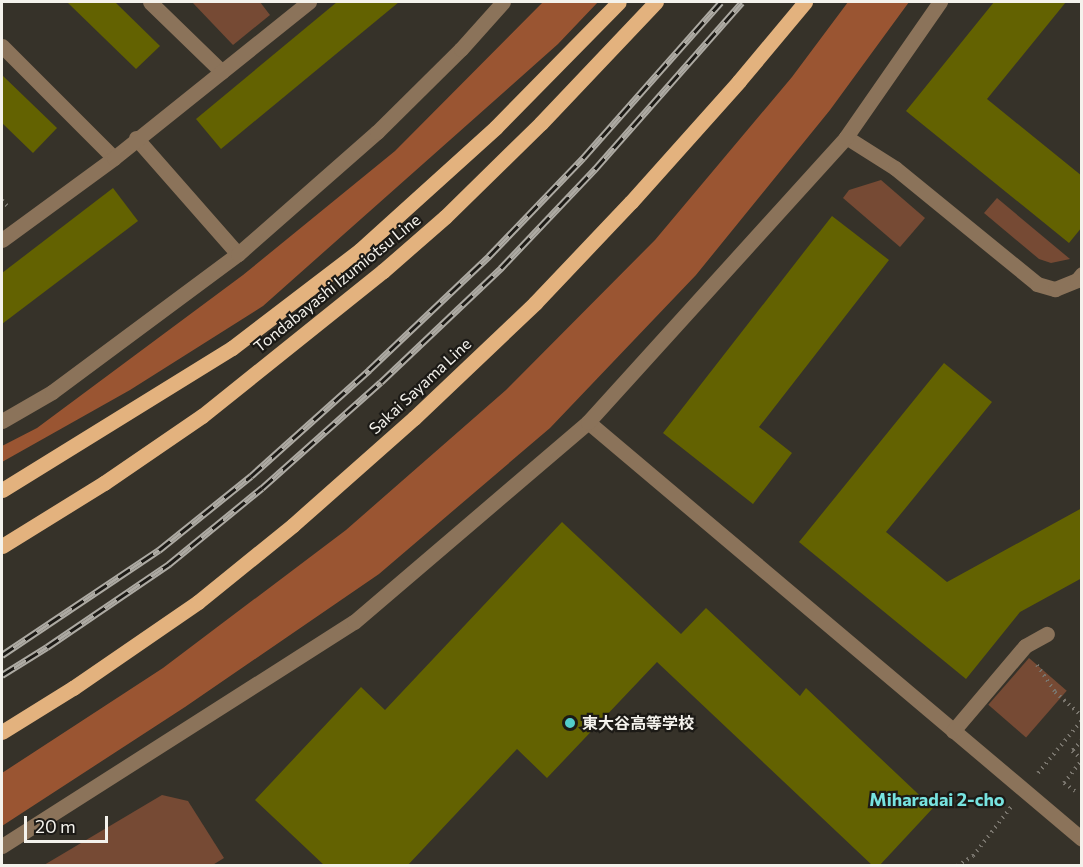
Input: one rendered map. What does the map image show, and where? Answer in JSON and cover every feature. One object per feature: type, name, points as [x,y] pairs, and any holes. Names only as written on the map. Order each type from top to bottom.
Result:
[{"type":"main road","points":[[2,490],[232,348],[360,250],[496,127],[619,2]]},
{"type":"main road","name":"Tondabayashi Izumiotsu Line","points":[[2,546],[104,483],[202,416],[383,272],[445,217],[517,146],[656,2]]},
{"type":"main road","name":"Sakai Sayama Line","points":[[2,732],[73,688],[198,602],[293,525],[414,418],[535,303],[631,202],[739,81],[805,2]]},
{"type":"street","points":[[150,2],[222,72]]},
{"type":"street","points":[[2,240],[114,158],[136,138],[309,2]]},
{"type":"street","points":[[2,421],[52,392],[238,254],[376,132],[461,48],[503,2]]},
{"type":"street","points":[[2,846],[354,622],[588,422],[846,137],[940,2]]},
{"type":"street","points":[[2,46],[114,158]]},
{"type":"street","points":[[846,137],[895,168],[1037,284],[1055,289],[1080,279]]},
{"type":"street","points":[[136,138],[238,254]]},
{"type":"street","points":[[588,422],[1082,839]]},
{"type":"street","points":[[953,731],[1025,646],[1047,634]]},
{"type":"path","points":[[1025,646],[1054,692],[1082,718],[1069,735]]},
{"type":"path","points":[[1075,791],[1064,783],[1082,760],[1072,752],[1082,740]]},
{"type":"path","points":[[957,866],[973,856]]},
{"type":"shaded area","points":[[192,2],[260,2],[270,15],[233,45]]},
{"type":"shaded area","points":[[543,2],[598,2],[558,44],[263,306],[130,390],[2,462],[2,446],[37,428],[243,275],[395,151]]},
{"type":"shaded area","points":[[848,2],[909,2],[830,110],[696,275],[550,428],[379,574],[185,707],[2,826],[2,773],[163,668],[346,530],[506,390],[655,240],[792,77]]},
{"type":"shaded area","points":[[881,180],[925,218],[900,247],[843,198],[849,190]]},
{"type":"shaded area","points":[[997,198],[1070,259],[1051,263],[1039,259],[984,213]]},
{"type":"shaded area","points":[[1029,658],[1067,691],[1026,738],[988,705]]},
{"type":"shaded area","points":[[162,795],[188,801],[224,858],[211,866],[44,865]]},
{"type":"building","points":[[67,2],[115,2],[160,46],[136,69]]},
{"type":"building","points":[[337,2],[399,2],[221,149],[196,119]]},
{"type":"building","points":[[994,2],[1066,2],[987,99],[1082,176],[1082,227],[1069,243],[906,111]]},
{"type":"building","points":[[2,75],[57,128],[33,153],[2,123]]},
{"type":"building","points":[[113,188],[138,221],[2,324],[2,273]]},
{"type":"building","points":[[832,216],[889,260],[759,427],[792,453],[753,504],[663,433]]},
{"type":"building","points":[[944,363],[992,402],[886,532],[947,582],[1082,508],[1082,578],[1020,612],[966,679],[799,542]]},
{"type":"building","points":[[562,522],[681,634],[706,608],[800,696],[806,688],[933,808],[879,866],[873,866],[657,662],[547,778],[517,749],[407,866],[325,866],[255,800],[361,687],[385,710]]},
{"type":"railway","points":[[2,655],[159,550],[251,476],[369,370],[489,256],[583,158],[721,2]]},
{"type":"railway","points":[[2,675],[169,564],[262,488],[381,382],[501,268],[595,169],[742,2]]},
{"type":"place","name":"東大谷高等学校","points":[[570,723]]},
{"type":"district","name":"Miharadai 2-cho","points":[[937,799]]}]
